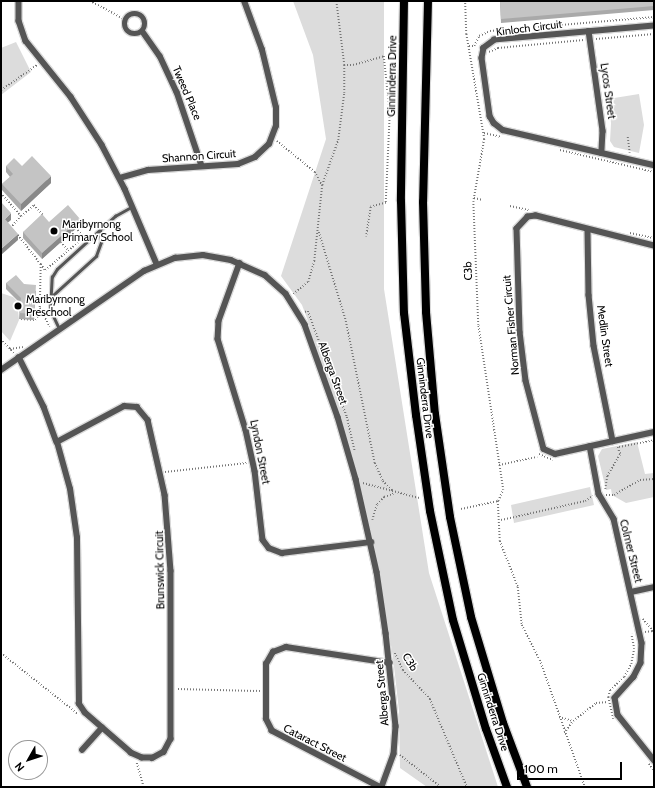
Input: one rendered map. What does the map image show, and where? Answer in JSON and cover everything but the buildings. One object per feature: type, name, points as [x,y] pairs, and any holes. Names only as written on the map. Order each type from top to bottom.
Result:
[{"type":"main road","name":"Ginninderra Drive","points":[[404,1],[401,201],[404,313],[416,415],[430,511],[453,620],[486,729],[507,787]]},
{"type":"main road","name":"Ginninderra Drive","points":[[428,1],[423,202],[426,312],[435,414],[450,517],[471,617],[503,722],[527,787]]},
{"type":"street","points":[[18,1],[18,14],[23,35],[40,62],[82,112],[120,178],[157,264]]},
{"type":"street","name":"Shannon Circuit","points":[[120,178],[148,170],[244,162],[260,153],[272,138],[276,126],[276,108],[262,50],[244,1]]},
{"type":"street","name":"Tweed Place","points":[[126,20],[132,14],[141,16],[146,24],[143,32],[160,56],[177,92],[202,166]]},
{"type":"street","points":[[126,20],[125,27],[129,32],[135,34],[143,32]]},
{"type":"street","name":"Kinloch Circuit","points":[[484,50],[495,40],[654,26]]},
{"type":"street","name":"Lycos Street","points":[[589,31],[603,131],[602,153]]},
{"type":"street","points":[[484,50],[482,58],[490,116],[494,124],[503,130],[654,165]]},
{"type":"street","name":"Norman Fisher Circuit","points":[[654,246],[588,232],[536,216],[528,217],[517,229],[516,242],[520,332],[526,381],[540,441],[544,449],[555,454],[654,432]]},
{"type":"street","name":"Medlin Street","points":[[588,232],[589,295],[594,346],[613,441]]},
{"type":"street","name":"Alberga Street","points":[[1,370],[17,356],[59,330],[157,264],[194,256],[222,257],[240,263],[265,275],[289,298],[301,317],[316,356],[356,479],[371,542],[390,663],[396,726],[394,754],[382,787]]},
{"type":"street","name":"Lyndon Street","points":[[240,263],[221,315],[218,333],[241,409],[253,462],[262,536],[272,550],[285,552],[371,542]]},
{"type":"street","points":[[17,356],[39,396],[57,442],[75,522],[78,571],[78,697],[85,713],[138,757]]},
{"type":"street","name":"Brunswick Circuit","points":[[57,442],[118,408],[133,406],[143,411],[148,420],[161,473],[171,552],[171,735],[168,746],[153,758],[138,757]]},
{"type":"street","name":"Colmer Street","points":[[590,446],[599,494],[605,507],[614,519],[642,643],[641,663],[634,677],[615,698],[618,715],[653,755]]},
{"type":"street","points":[[631,592],[654,587]]},
{"type":"street","name":"Cataract Street","points":[[379,787],[272,731],[266,719],[267,661],[273,652],[283,647],[390,663]]},
{"type":"street","points":[[82,750],[102,728]]},
{"type":"lane","points":[[59,330],[50,310],[52,277],[57,269],[115,216],[132,206]]},
{"type":"lane","points":[[50,297],[96,256],[101,242],[100,230]]},
{"type":"path","points":[[90,1],[126,20]]},
{"type":"path","points":[[289,298],[308,282],[314,261],[322,185],[338,140],[344,93],[344,64],[336,1]]},
{"type":"path","name":"C3b","points":[[465,1],[469,46],[484,133],[484,148],[474,198],[478,325],[503,490],[498,501]]},
{"type":"path","points":[[474,46],[479,36],[490,31],[654,17]]},
{"type":"path","points":[[469,46],[474,46],[491,52],[498,48],[654,34]]},
{"type":"path","points":[[344,64],[353,65],[384,56],[390,114],[386,203],[372,207],[366,238]]},
{"type":"path","points":[[1,90],[40,62],[42,69]]},
{"type":"path","points":[[484,133],[506,138]]},
{"type":"path","points":[[628,137],[628,159]]},
{"type":"path","points":[[272,138],[315,172],[322,185]]},
{"type":"path","points":[[559,150],[654,172]]},
{"type":"path","points":[[1,193],[21,216]]},
{"type":"path","points":[[474,198],[483,200]]},
{"type":"path","points":[[44,217],[34,205],[11,226],[45,270],[84,236],[91,232]]},
{"type":"path","points":[[76,228],[84,236]]},
{"type":"path","points":[[318,229],[320,243],[346,321],[375,463],[383,481],[393,491]]},
{"type":"path","points":[[61,242],[68,250]]},
{"type":"path","points":[[41,264],[42,311],[50,326],[55,323]]},
{"type":"path","points":[[21,319],[35,320],[42,311]]},
{"type":"path","points":[[1,339],[17,356]]},
{"type":"path","points":[[619,447],[654,440]]},
{"type":"path","points":[[499,465],[537,457]]},
{"type":"path","points":[[161,473],[253,462]]},
{"type":"path","points":[[356,479],[419,498]]},
{"type":"path","points":[[501,520],[585,501],[599,494],[614,496],[640,480],[654,479]]},
{"type":"path","points":[[372,522],[377,504],[384,498],[396,492]]},
{"type":"path","points":[[461,509],[498,501],[501,520],[502,552],[518,587],[522,625],[540,660],[564,733],[584,787]]},
{"type":"path","points":[[642,617],[654,632]]},
{"type":"path","points":[[611,717],[608,702],[610,690],[624,677],[631,664],[634,650],[632,634]]},
{"type":"path","name":"C3b","points":[[394,651],[403,670],[430,699],[467,787]]},
{"type":"path","points":[[1,653],[68,709],[83,716],[85,713]]},
{"type":"path","points":[[171,689],[266,691]]},
{"type":"path","points":[[564,733],[572,721],[596,703],[608,702]]},
{"type":"path","points":[[559,717],[572,721]]},
{"type":"path","points":[[394,754],[403,758],[441,787]]},
{"type":"path","points":[[138,757],[137,762],[144,787]]},
{"type":"shaded area","points":[[293,1],[384,1],[384,289],[429,573],[498,787],[427,787],[400,768],[399,711],[393,658],[379,568],[308,321],[302,305],[281,276],[326,139],[313,55]]},
{"type":"shaded area","points":[[16,42],[31,72],[1,95],[1,48]]},
{"type":"shaded area","points":[[639,94],[644,125],[639,153],[614,147],[610,141],[611,123],[608,99]]},
{"type":"shaded area","points":[[1,293],[13,297],[17,301],[19,320],[10,341],[1,331]]},
{"type":"shaded area","points":[[637,442],[645,474],[654,473],[654,497],[626,503],[612,495],[611,489],[606,490],[598,456],[602,449]]},
{"type":"shaded area","points":[[590,487],[594,505],[514,523],[511,505]]},
{"type":"place","name":"Maribyrnong Primary School","points":[[54,231]]},
{"type":"place","name":"Maribyrnong Preschool","points":[[18,306]]}]
